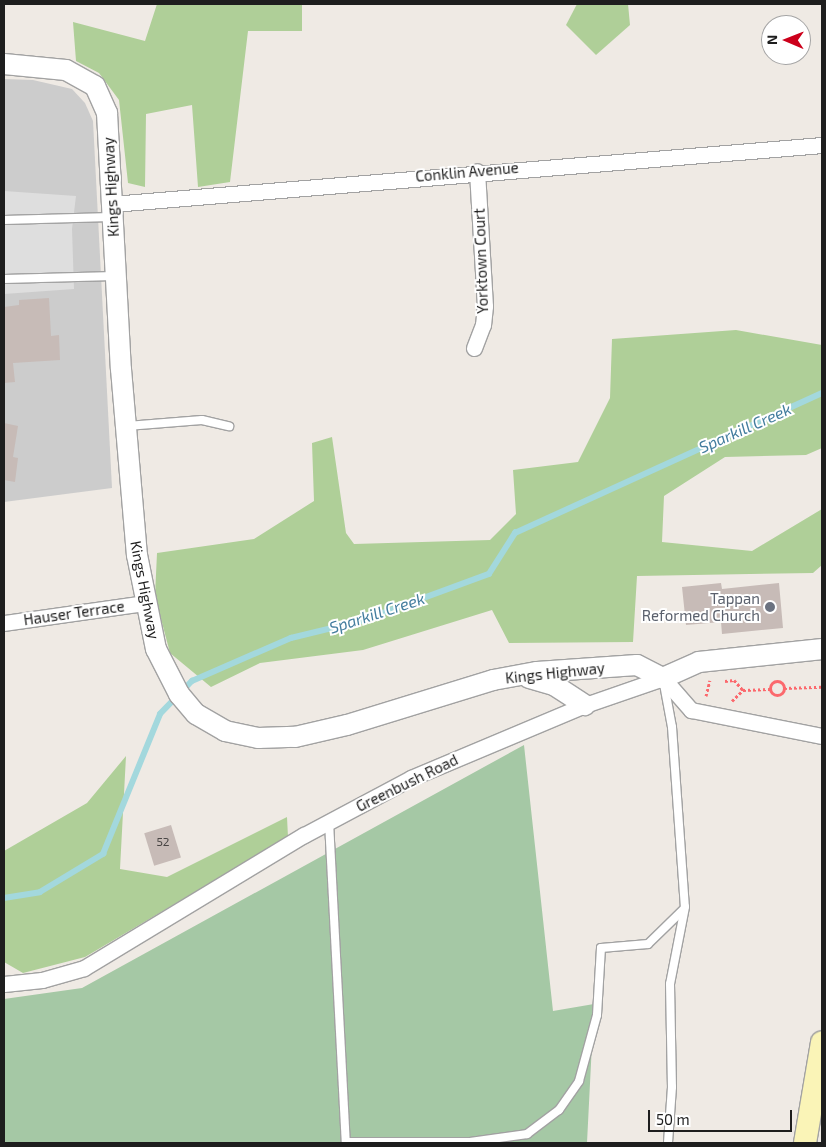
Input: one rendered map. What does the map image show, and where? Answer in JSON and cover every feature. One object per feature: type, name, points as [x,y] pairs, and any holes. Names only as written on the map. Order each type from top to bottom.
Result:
[{"type":"main road","points":[[805,1143],[822,1042]]},
{"type":"street","name":"Kings Highway","points":[[4,64],[66,70],[95,86],[107,113],[131,509],[144,603],[156,649],[179,694],[196,714],[225,731],[258,738],[295,737],[347,725],[493,680],[636,665],[663,678]]},
{"type":"street","name":"Conklin Avenue","points":[[113,210],[477,171],[822,145]]},
{"type":"street","name":"Yorktown Court","points":[[474,348],[483,326],[486,306],[477,171]]},
{"type":"street","name":"Hauser Terrace","points":[[4,623],[144,603]]},
{"type":"street","points":[[822,649],[699,662],[663,678],[691,710],[822,736]]},
{"type":"street","points":[[518,676],[554,685],[584,705]]},
{"type":"street","name":"Greenbush Road","points":[[4,984],[42,980],[84,968],[329,822],[411,778],[584,705],[663,678]]},
{"type":"lane","points":[[4,220],[113,210]]},
{"type":"lane","points":[[4,279],[117,276]]},
{"type":"lane","points":[[125,426],[202,420],[229,426]]},
{"type":"lane","points":[[663,678],[672,727],[684,909],[670,984],[672,1087],[668,1143]]},
{"type":"lane","points":[[329,822],[346,1142],[470,1142],[527,1134],[559,1110],[579,1081],[597,1015],[601,948],[648,944],[684,909]]},
{"type":"path","points":[[704,702],[710,679],[734,680],[743,690]]},
{"type":"path","points":[[770,689],[776,682],[784,688],[822,687]]},
{"type":"path","points":[[743,690],[770,689],[778,695],[784,688]]},
{"type":"path","points":[[729,703],[738,698],[743,690]]},
{"type":"shaded area","points":[[4,79],[33,80],[72,89],[85,103],[93,121],[112,488],[4,502]]},
{"type":"shaded area","points":[[4,191],[76,196],[72,229],[74,289],[4,294]]},
{"type":"green space","points":[[157,4],[302,4],[302,31],[248,31],[230,182],[198,187],[192,105],[146,114],[145,187],[128,183],[119,100],[99,73],[76,61],[73,22],[145,41]]},
{"type":"green space","points":[[577,4],[628,4],[630,25],[596,55],[566,25]]},
{"type":"green space","points":[[736,330],[822,345],[822,448],[806,455],[725,457],[664,496],[662,542],[752,551],[822,509],[822,565],[813,573],[637,576],[633,642],[509,643],[492,610],[363,650],[260,663],[211,687],[170,653],[155,596],[157,553],[254,539],[314,501],[312,443],[332,437],[346,533],[354,544],[490,540],[516,514],[513,470],[578,462],[610,398],[612,339]]},
{"type":"green space","points":[[524,745],[553,1011],[594,1004],[587,1143],[4,1143],[4,999],[82,988]]},
{"type":"green space","points":[[126,756],[120,869],[167,877],[287,817],[288,837],[85,957],[23,973],[4,962],[4,851],[87,803]]},
{"type":"building","points":[[49,298],[51,336],[59,335],[60,360],[13,363],[15,382],[4,383],[4,307],[19,305],[19,300]]},
{"type":"building","points":[[4,423],[18,426],[13,457],[18,458],[15,482],[4,480]]},
{"type":"building","points":[[721,583],[722,589],[779,583],[783,628],[722,634],[721,622],[686,625],[682,587]]},
{"type":"building","points":[[171,825],[181,858],[154,866],[144,833]]},
{"type":"waterway","name":"Sparkill Creek","points":[[4,898],[40,892],[103,854],[160,714],[192,681],[291,638],[361,621],[489,574],[515,533],[822,393]]},
{"type":"place","name":"Tappan Reformed Church","points":[[770,607]]}]
